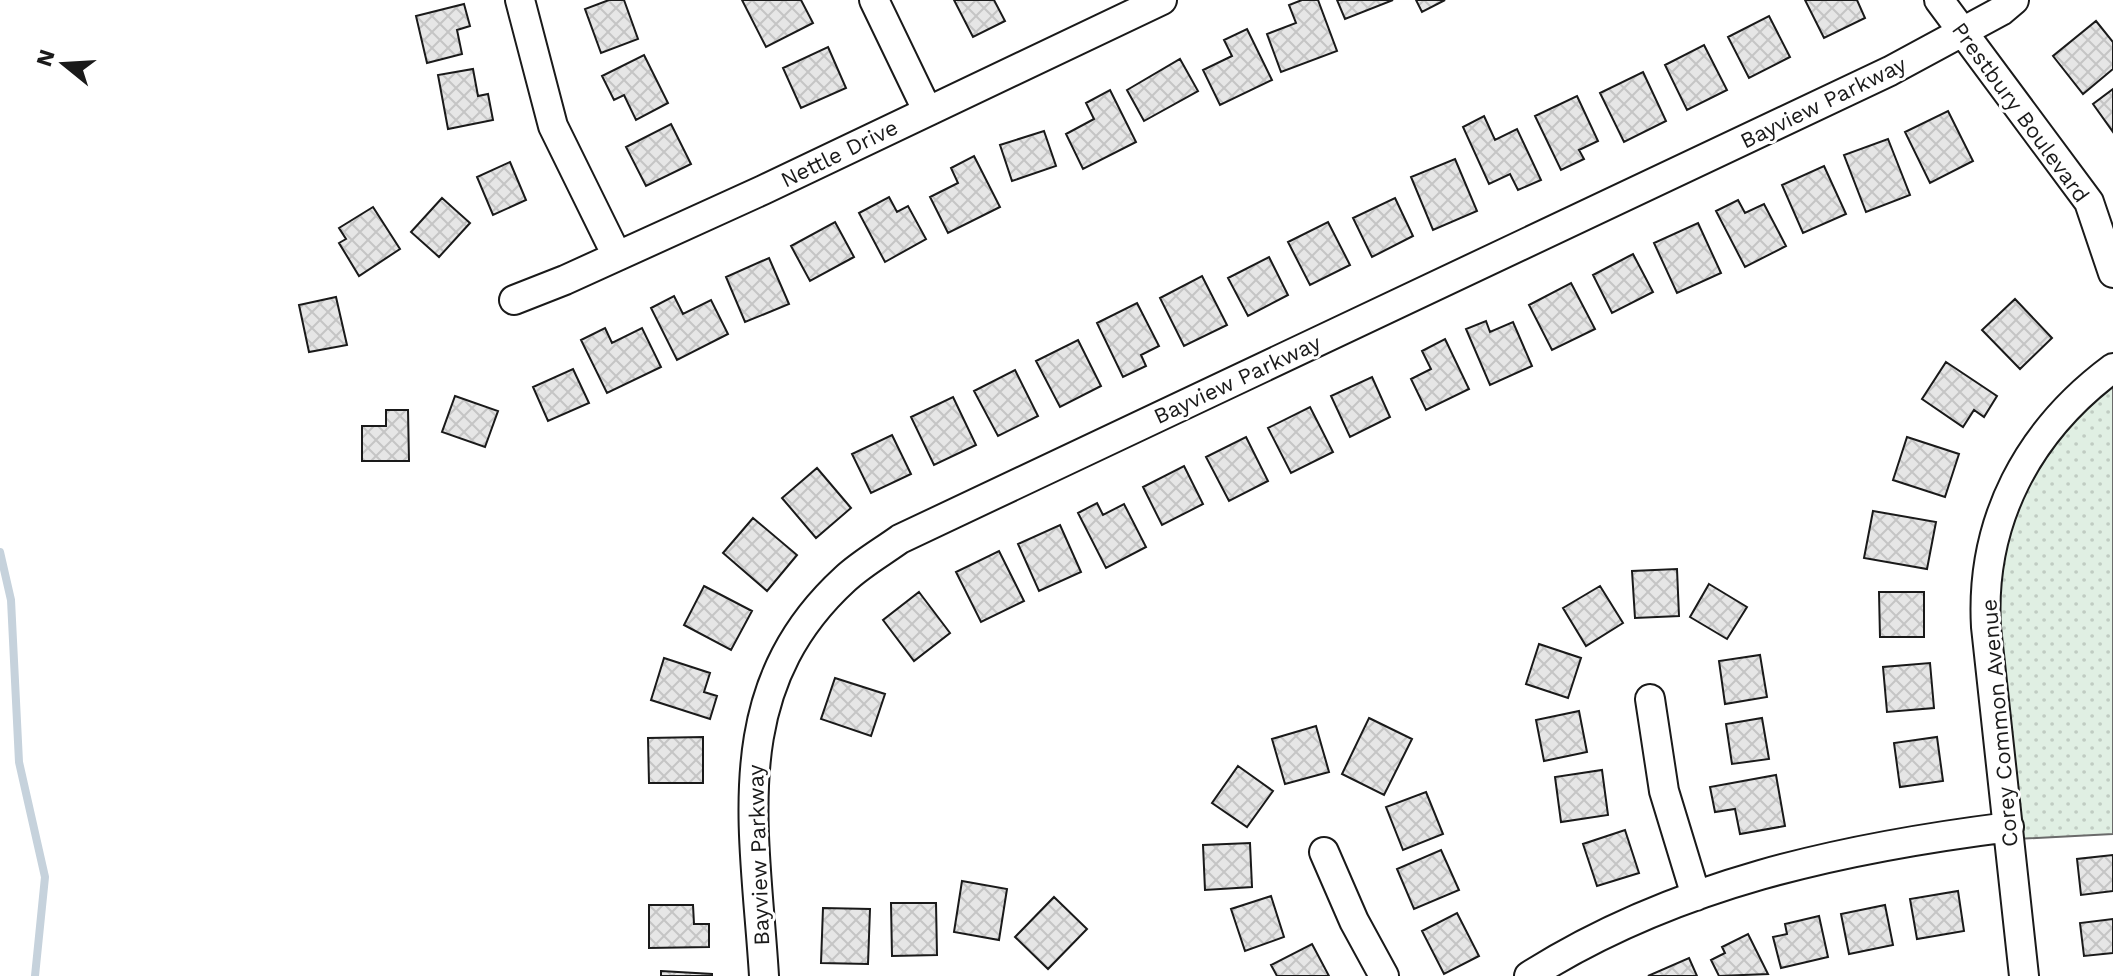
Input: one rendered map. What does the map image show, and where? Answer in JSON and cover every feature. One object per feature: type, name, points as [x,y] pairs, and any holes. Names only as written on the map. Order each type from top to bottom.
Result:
[{"type":"street","points":[[520,0],[553,126],[617,256]]},
{"type":"street","points":[[874,0],[927,110]]},
{"type":"street","name":"Nettle Drive","points":[[514,300],[617,256],[1162,0]]},
{"type":"street","name":"Prestbury Boulevard","points":[[1939,0],[2089,202],[2113,273]]},
{"type":"street","name":"Bayview Parkway","points":[[764,976],[752,772],[757,732],[776,672],[790,647],[845,578],[900,539],[1890,71],[1963,32],[2014,0]]},
{"type":"street","name":"Corey Common Avenue","points":[[2024,976],[1985,601],[1992,543],[2009,487],[2027,457],[2059,416],[2113,368]]},
{"type":"street","points":[[1650,699],[1664,791],[1696,896]]},
{"type":"street","points":[[1529,976],[1626,925],[1696,896],[1782,867],[1872,846],[2009,827]]},
{"type":"street","points":[[1324,852],[1354,921],[1384,976]]},
{"type":"green space","points":[[2113,374],[2113,834],[2016,839],[1991,607],[2014,488]]},
{"type":"building","points":[[609,0],[624,0],[638,39],[601,53],[585,9]]},
{"type":"building","points":[[742,0],[801,0],[813,23],[766,47]]},
{"type":"building","points":[[954,0],[994,0],[1005,21],[973,37]]},
{"type":"building","points":[[1302,0],[1318,0],[1337,51],[1281,72],[1267,34],[1296,23],[1289,5]]},
{"type":"building","points":[[1337,0],[1393,0],[1345,19]]},
{"type":"building","points":[[1416,0],[1445,0],[1422,12]]},
{"type":"building","points":[[1805,0],[1857,0],[1865,18],[1824,38]]},
{"type":"building","points":[[464,4],[470,26],[457,30],[462,54],[427,63],[416,16]]},
{"type":"building","points":[[1769,16],[1790,57],[1749,78],[1728,37]]},
{"type":"building","points":[[2096,21],[2113,42],[2113,69],[2083,94],[2053,56]]},
{"type":"building","points":[[1247,29],[1272,80],[1220,105],[1203,70],[1232,56],[1224,40]]},
{"type":"building","points":[[1704,45],[1727,90],[1687,110],[1665,65]]},
{"type":"building","points":[[828,47],[846,88],[801,108],[783,68]]},
{"type":"building","points":[[644,55],[668,103],[636,120],[624,95],[614,100],[602,76]]},
{"type":"building","points":[[1180,59],[1198,91],[1144,121],[1127,90]]},
{"type":"building","points":[[473,69],[478,96],[488,94],[493,120],[448,129],[438,75]]},
{"type":"building","points":[[1643,72],[1666,121],[1624,142],[1600,93]]},
{"type":"building","points":[[2113,89],[2113,132],[2093,104]]},
{"type":"building","points":[[1110,90],[1136,142],[1083,169],[1066,134],[1094,119],[1086,103]]},
{"type":"building","points":[[1577,96],[1598,141],[1579,150],[1584,159],[1561,170],[1535,116]]},
{"type":"building","points":[[1948,111],[1973,161],[1930,183],[1905,132]]},
{"type":"building","points":[[1484,116],[1495,140],[1517,129],[1541,180],[1518,190],[1510,174],[1489,184],[1463,127]]},
{"type":"building","points":[[671,124],[691,164],[646,186],[626,147]]},
{"type":"building","points":[[1044,131],[1056,166],[1012,181],[1000,145]]},
{"type":"building","points":[[1888,139],[1910,195],[1866,212],[1844,155]]},
{"type":"building","points":[[974,156],[1000,207],[948,233],[930,197],[958,183],[951,168]]},
{"type":"building","points":[[1455,159],[1477,211],[1433,230],[1411,177]]},
{"type":"building","points":[[510,162],[526,200],[493,215],[477,177]]},
{"type":"building","points":[[1824,166],[1846,214],[1803,233],[1782,185]]},
{"type":"building","points":[[889,197],[897,212],[908,206],[926,239],[885,262],[859,213]]},
{"type":"building","points":[[442,198],[470,223],[439,257],[411,232]]},
{"type":"building","points":[[1395,198],[1413,236],[1372,257],[1353,218]]},
{"type":"building","points":[[1738,200],[1745,213],[1764,204],[1786,246],[1745,267],[1716,211]]},
{"type":"building","points":[[373,207],[400,249],[359,276],[339,243],[346,239],[339,228]]},
{"type":"building","points":[[835,222],[854,257],[810,281],[791,246]]},
{"type":"building","points":[[1328,222],[1350,265],[1310,285],[1288,242]]},
{"type":"building","points":[[1698,223],[1721,273],[1677,293],[1654,243]]},
{"type":"building","points":[[1633,254],[1653,292],[1612,313],[1593,275]]},
{"type":"building","points":[[1269,257],[1288,295],[1248,316],[1228,278]]},
{"type":"building","points":[[769,258],[789,304],[745,322],[726,277]]},
{"type":"building","points":[[1202,276],[1227,325],[1184,346],[1160,298]]},
{"type":"building","points":[[1571,283],[1595,329],[1552,350],[1529,305]]},
{"type":"building","points":[[674,296],[683,314],[711,300],[728,334],[677,360],[651,308]]},
{"type":"building","points":[[336,297],[347,345],[309,352],[299,305]]},
{"type":"building","points":[[2015,299],[2052,338],[2020,369],[1982,330]]},
{"type":"building","points":[[1137,303],[1159,346],[1141,355],[1146,366],[1123,377],[1097,323]]},
{"type":"building","points":[[1486,321],[1490,332],[1513,322],[1532,366],[1490,385],[1466,329]]},
{"type":"building","points":[[605,328],[612,343],[642,328],[661,367],[607,393],[581,340]]},
{"type":"building","points":[[1445,339],[1469,389],[1426,410],[1411,379],[1431,369],[1422,351]]},
{"type":"building","points":[[1078,340],[1101,386],[1060,407],[1036,361]]},
{"type":"building","points":[[1946,362],[1997,396],[1984,417],[1974,410],[1963,427],[1922,399]]},
{"type":"building","points":[[573,369],[589,403],[548,421],[533,387]]},
{"type":"building","points":[[1015,370],[1038,416],[998,436],[974,391]]},
{"type":"building","points":[[1372,377],[1390,417],[1350,437],[1331,396]]},
{"type":"building","points":[[455,396],[498,411],[485,447],[442,432]]},
{"type":"building","points":[[953,397],[976,445],[934,465],[911,417]]},
{"type":"building","points":[[1310,407],[1333,452],[1291,473],[1268,428]]},
{"type":"building","points":[[386,410],[408,410],[409,461],[362,461],[362,426],[386,426]]},
{"type":"building","points":[[892,435],[911,474],[871,493],[852,454]]},
{"type":"building","points":[[1246,437],[1268,481],[1229,501],[1206,457]]},
{"type":"building","points":[[1907,437],[1959,454],[1945,497],[1893,480]]},
{"type":"building","points":[[1184,466],[1203,504],[1162,525],[1143,487]]},
{"type":"building","points":[[817,468],[851,508],[816,538],[782,498]]},
{"type":"building","points":[[1097,503],[1103,515],[1124,504],[1146,547],[1106,568],[1078,513]]},
{"type":"building","points":[[1873,511],[1936,522],[1927,569],[1864,558]]},
{"type":"building","points":[[753,518],[797,555],[767,591],[723,553]]},
{"type":"building","points":[[1060,525],[1081,572],[1039,591],[1018,544]]},
{"type":"building","points":[[999,551],[1024,601],[981,622],[956,572]]},
{"type":"building","points":[[1677,569],[1679,616],[1635,618],[1632,571]]},
{"type":"building","points":[[1709,584],[1747,607],[1727,639],[1690,617]]},
{"type":"building","points":[[704,586],[752,611],[731,650],[684,625]]},
{"type":"building","points":[[1600,586],[1623,623],[1586,646],[1563,608]]},
{"type":"building","points":[[919,592],[950,633],[914,661],[883,620]]},
{"type":"building","points":[[1879,592],[1924,592],[1924,637],[1880,637]]},
{"type":"building","points":[[1539,644],[1581,658],[1568,698],[1526,684]]},
{"type":"building","points":[[1760,655],[1767,697],[1725,704],[1719,661]]},
{"type":"building","points":[[664,658],[710,673],[704,692],[717,696],[710,719],[651,700]]},
{"type":"building","points":[[1930,663],[1934,708],[1887,712],[1883,667]]},
{"type":"building","points":[[835,678],[885,694],[871,736],[821,719]]},
{"type":"building","points":[[1579,711],[1587,752],[1544,761],[1536,720]]},
{"type":"building","points":[[1369,718],[1412,739],[1384,795],[1342,774]]},
{"type":"building","points":[[1762,718],[1769,759],[1732,764],[1726,724]]},
{"type":"building","points":[[1316,726],[1329,772],[1285,784],[1272,739]]},
{"type":"building","points":[[703,737],[703,783],[649,783],[648,738]]},
{"type":"building","points":[[1937,737],[1943,781],[1900,787],[1894,743]]},
{"type":"building","points":[[1238,766],[1273,791],[1247,827],[1212,803]]},
{"type":"building","points":[[1602,770],[1608,815],[1561,822],[1555,777]]},
{"type":"building","points":[[1776,775],[1785,826],[1740,834],[1735,809],[1715,812],[1710,787]]},
{"type":"building","points":[[1426,792],[1443,834],[1403,850],[1386,807]]},
{"type":"building","points":[[1625,830],[1639,873],[1597,886],[1583,844]]},
{"type":"building","points":[[1250,843],[1252,887],[1205,890],[1203,845]]},
{"type":"building","points":[[1441,850],[1459,890],[1414,909],[1397,869]]},
{"type":"building","points":[[2113,855],[2113,891],[2081,895],[2077,859]]},
{"type":"building","points":[[962,881],[1007,889],[999,940],[954,932]]},
{"type":"building","points":[[1958,891],[1964,931],[1917,939],[1910,899]]},
{"type":"building","points":[[1271,896],[1284,937],[1245,951],[1231,909]]},
{"type":"building","points":[[1054,897],[1087,929],[1048,969],[1015,937]]},
{"type":"building","points":[[891,903],[936,903],[937,955],[892,956]]},
{"type":"building","points":[[649,905],[693,905],[694,924],[709,924],[709,947],[649,948]]},
{"type":"building","points":[[1885,905],[1893,945],[1849,954],[1841,914]]},
{"type":"building","points":[[823,908],[870,909],[868,964],[821,963]]},
{"type":"building","points":[[1457,913],[1479,956],[1444,974],[1422,931]]},
{"type":"building","points":[[1819,916],[1828,957],[1781,968],[1773,937],[1787,934],[1785,924]]},
{"type":"building","points":[[2113,919],[2113,953],[2084,956],[2080,923]]},
{"type":"building","points":[[1748,934],[1768,974],[1719,976],[1711,960],[1725,953],[1722,947]]},
{"type":"building","points":[[1312,944],[1329,976],[1277,976],[1271,965]]},
{"type":"building","points":[[1689,958],[1697,976],[1648,976]]},
{"type":"building","points":[[661,971],[712,974],[712,976],[661,976]]},
{"type":"waterway","points":[[0,552],[11,600],[19,762],[45,877],[35,976]]}]
